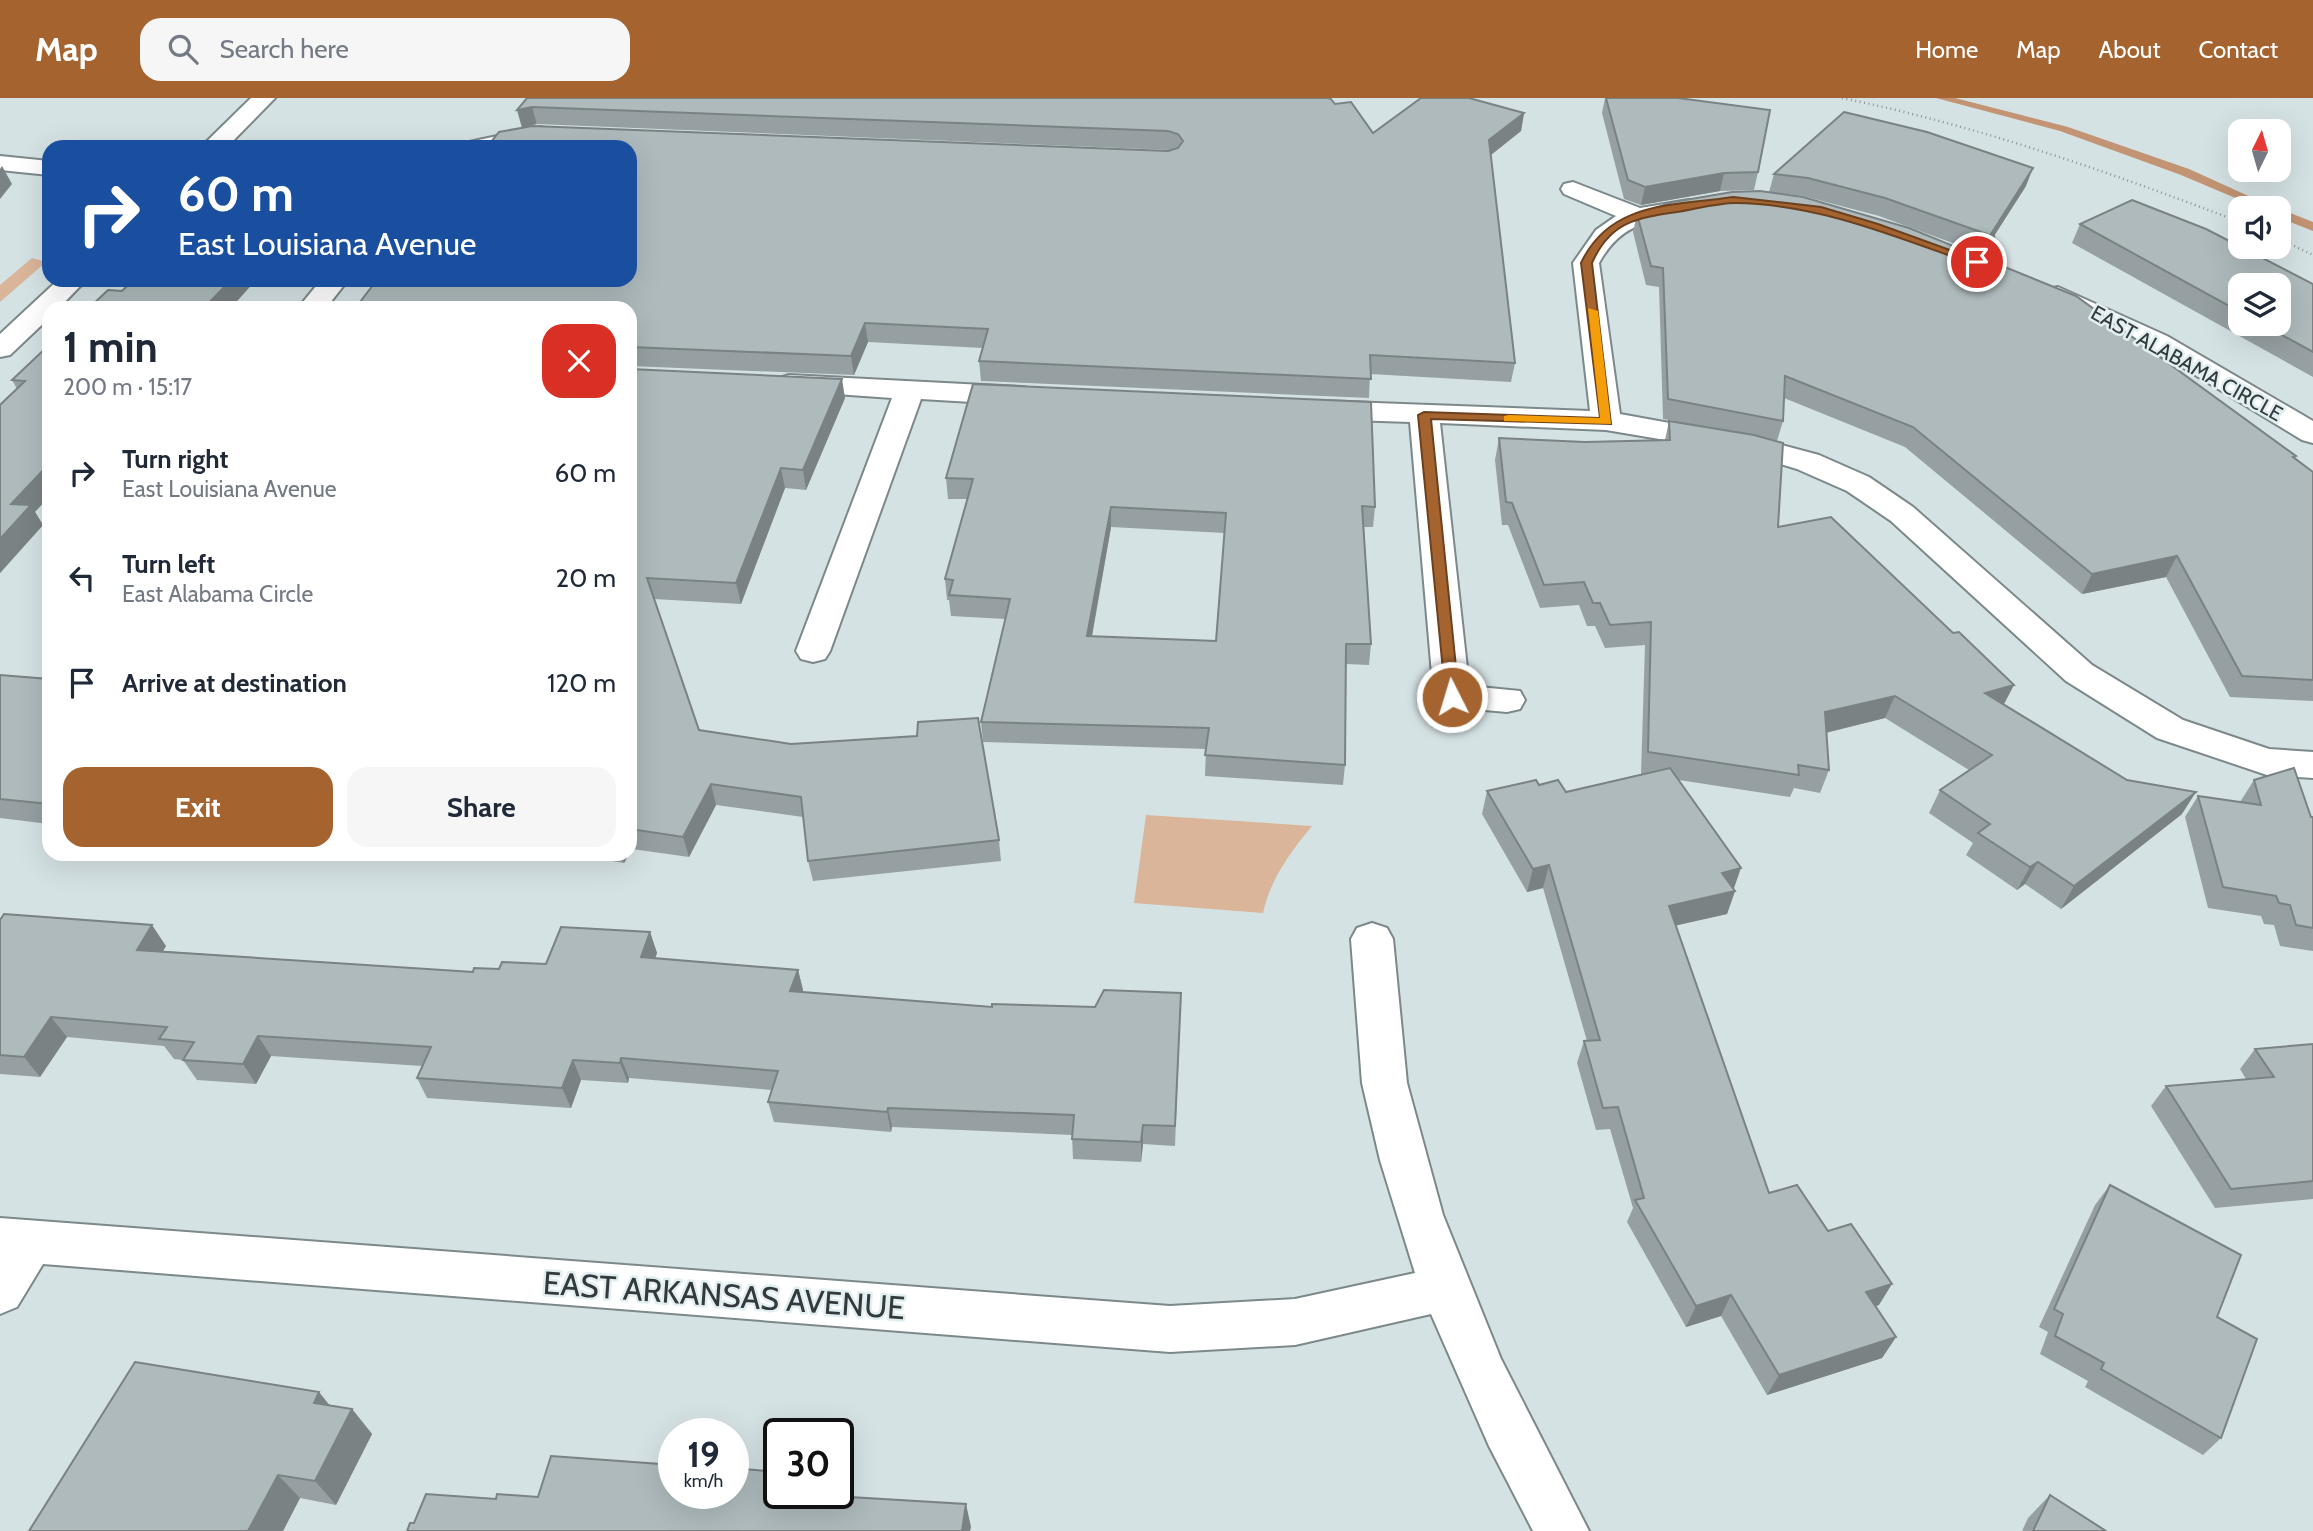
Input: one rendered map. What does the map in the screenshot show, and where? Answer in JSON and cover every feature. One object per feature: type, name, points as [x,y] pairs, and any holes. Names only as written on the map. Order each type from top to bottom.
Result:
[{"type":"street","points":[[220,140],[264,98]]},
{"type":"street","points":[[509,140],[537,134],[564,135]]},
{"type":"street","points":[[0,163],[42,167]]},
{"type":"street","points":[[1573,189],[1636,215]]},
{"type":"street","points":[[1606,422],[1586,263],[1596,242],[1616,225],[1636,215],[1719,202]]},
{"type":"street","points":[[51,301],[66,287]]},
{"type":"street","points":[[318,301],[329,287]]},
{"type":"street","name":"EAST ALABAMA CIRCLE","points":[[2040,288],[2154,340],[2241,388],[2313,434]]},
{"type":"street","points":[[0,349],[42,309]]},
{"type":"street","points":[[763,383],[1049,397]]},
{"type":"street","points":[[813,651],[910,390]]},
{"type":"street","points":[[1285,409],[1606,422],[1752,446],[1808,462],[1858,484],[1902,514],[2091,680],[2170,729],[2267,762],[2313,765]]},
{"type":"street","points":[[1424,415],[1452,697],[1507,700]]},
{"type":"street","points":[[1372,939],[1379,1044],[1388,1102],[1422,1226],[1444,1289],[1508,1434],[1562,1531]]},
{"type":"street","points":[[0,1291],[15,1240]]},
{"type":"street","name":"EAST ARKANSAS AVENUE","points":[[15,1240],[1170,1329],[1295,1322],[1444,1289]]},
{"type":"path","points":[[1842,98],[1965,127],[2068,156],[2228,217]]},
{"type":"path","points":[[2291,244],[2313,255]]},
{"type":"shaded area","points":[[32,258],[42,261],[42,265],[0,302],[0,285]]},
{"type":"shaded area","points":[[1146,815],[1312,826],[1282,867],[1266,900],[1263,913],[1134,903]]},
{"type":"building","points":[[527,98],[1328,98],[1335,104],[1351,102],[1373,133],[1421,98],[1469,98],[1524,113],[1489,140],[1515,363],[1370,355],[1371,379],[979,361],[988,329],[865,323],[851,356],[637,347],[637,301],[361,301],[372,287],[637,287],[637,140],[493,140],[499,132],[532,126],[1168,151],[1178,148],[1183,141],[1178,134],[1168,131],[532,107],[517,110]]},
{"type":"building","points":[[1606,98],[1678,98],[1770,110],[1758,172],[1724,173],[1645,187],[1628,180]]},
{"type":"building","points":[[1844,112],[1927,132],[2033,168],[1991,234],[1995,237],[1885,198],[1808,178],[1774,174]]},
{"type":"building","points":[[1760,191],[1803,197],[1909,228],[2076,296],[2296,456],[2293,457],[2313,472],[2313,680],[2242,676],[2177,556],[2092,574],[1913,427],[1785,376],[1783,421],[1668,399],[1663,268],[1651,266],[1637,214],[1673,202],[1732,192]]},
{"type":"building","points":[[2132,200],[2228,240],[2228,259],[2264,259],[2313,284],[2313,352],[2284,336],[2291,336],[2291,273],[2228,273],[2228,305],[2080,224]]},
{"type":"building","points":[[126,287],[224,287],[211,301],[96,301],[108,290],[122,291]]},
{"type":"building","points":[[42,352],[42,471],[11,504],[31,505],[0,539],[0,405],[25,381],[12,380]]},
{"type":"building","points":[[637,369],[842,379],[803,470],[781,468],[736,583],[647,578],[699,730],[791,744],[917,736],[918,722],[978,718],[999,840],[808,861],[801,797],[711,784],[683,837],[637,830]]},
{"type":"building","points":[[973,384],[1371,402],[1375,507],[1362,506],[1371,644],[1346,644],[1345,765],[1205,755],[1209,728],[981,722],[1010,599],[949,595],[953,580],[945,579],[973,479],[946,478]],"holes":[[[1111,507],[1226,513],[1216,641],[1087,636]]]},
{"type":"building","points":[[1669,421],[1754,435],[1783,443],[1778,527],[1831,517],[1953,633],[1959,632],[2014,685],[1985,693],[2127,780],[2196,792],[2074,886],[2038,862],[2030,867],[1978,833],[1990,824],[1940,790],[1992,755],[1895,696],[1825,712],[1829,770],[1798,765],[1799,775],[1648,752],[1651,622],[1610,625],[1600,603],[1593,603],[1584,582],[1544,585],[1512,503],[1506,502],[1499,438],[1585,442],[1670,440]]},
{"type":"building","points":[[0,675],[42,678],[42,803],[0,799]]},
{"type":"building","points":[[1670,768],[1741,868],[1722,873],[1735,891],[1669,906],[1769,1193],[1797,1185],[1828,1231],[1851,1224],[1892,1284],[1866,1292],[1896,1337],[1779,1375],[1731,1295],[1696,1306],[1635,1200],[1644,1198],[1618,1107],[1603,1108],[1584,1041],[1600,1040],[1549,865],[1533,869],[1487,791],[1536,780],[1539,785],[1558,780],[1566,792]]},
{"type":"building","points":[[2294,768],[2313,817],[2313,928],[2296,925],[2290,905],[2279,903],[2276,896],[2223,887],[2198,796],[2261,805],[2254,780]]},
{"type":"building","points":[[4,914],[152,925],[137,950],[473,972],[474,968],[499,969],[502,962],[546,964],[561,927],[650,932],[641,957],[798,970],[790,991],[992,1007],[992,1004],[1095,1007],[1104,990],[1181,993],[1175,1126],[1143,1125],[1141,1142],[1072,1139],[1074,1115],[888,1108],[887,1112],[768,1102],[778,1071],[621,1058],[620,1063],[573,1060],[562,1088],[417,1078],[431,1047],[258,1036],[243,1064],[183,1060],[194,1042],[159,1039],[167,1027],[51,1017],[24,1057],[0,1055],[0,920]]},
{"type":"building","points":[[2313,1044],[2313,1181],[2231,1189],[2166,1086],[2274,1077],[2255,1049]]},
{"type":"building","points":[[2110,1185],[2241,1255],[2217,1317],[2257,1339],[2221,1438],[2101,1369],[2104,1363],[2055,1336],[2063,1314],[2054,1309]]},
{"type":"building","points":[[135,1362],[319,1392],[314,1403],[352,1409],[315,1481],[278,1475],[248,1531],[29,1531]]},
{"type":"building","points":[[551,1456],[658,1464],[658,1509],[749,1509],[749,1469],[763,1471],[763,1509],[854,1509],[854,1497],[966,1504],[962,1531],[407,1531],[410,1523],[414,1523],[426,1494],[496,1499],[497,1494],[538,1497]]},
{"type":"building","points":[[2050,1495],[2106,1531],[2033,1531]]},
{"type":"waterway","points":[[1942,98],[2064,129],[2185,172],[2241,196]]},
{"type":"waterway","points":[[2291,218],[2313,227]]},
{"type":"slow traffic","points":[[1509,418],[1606,422],[1592,311]]},
{"type":"route","points":[[1452,697],[1424,415],[1606,422],[1586,263],[1596,242],[1616,225],[1636,215],[1733,200],[1772,202],[1818,209],[1977,262]]}]
